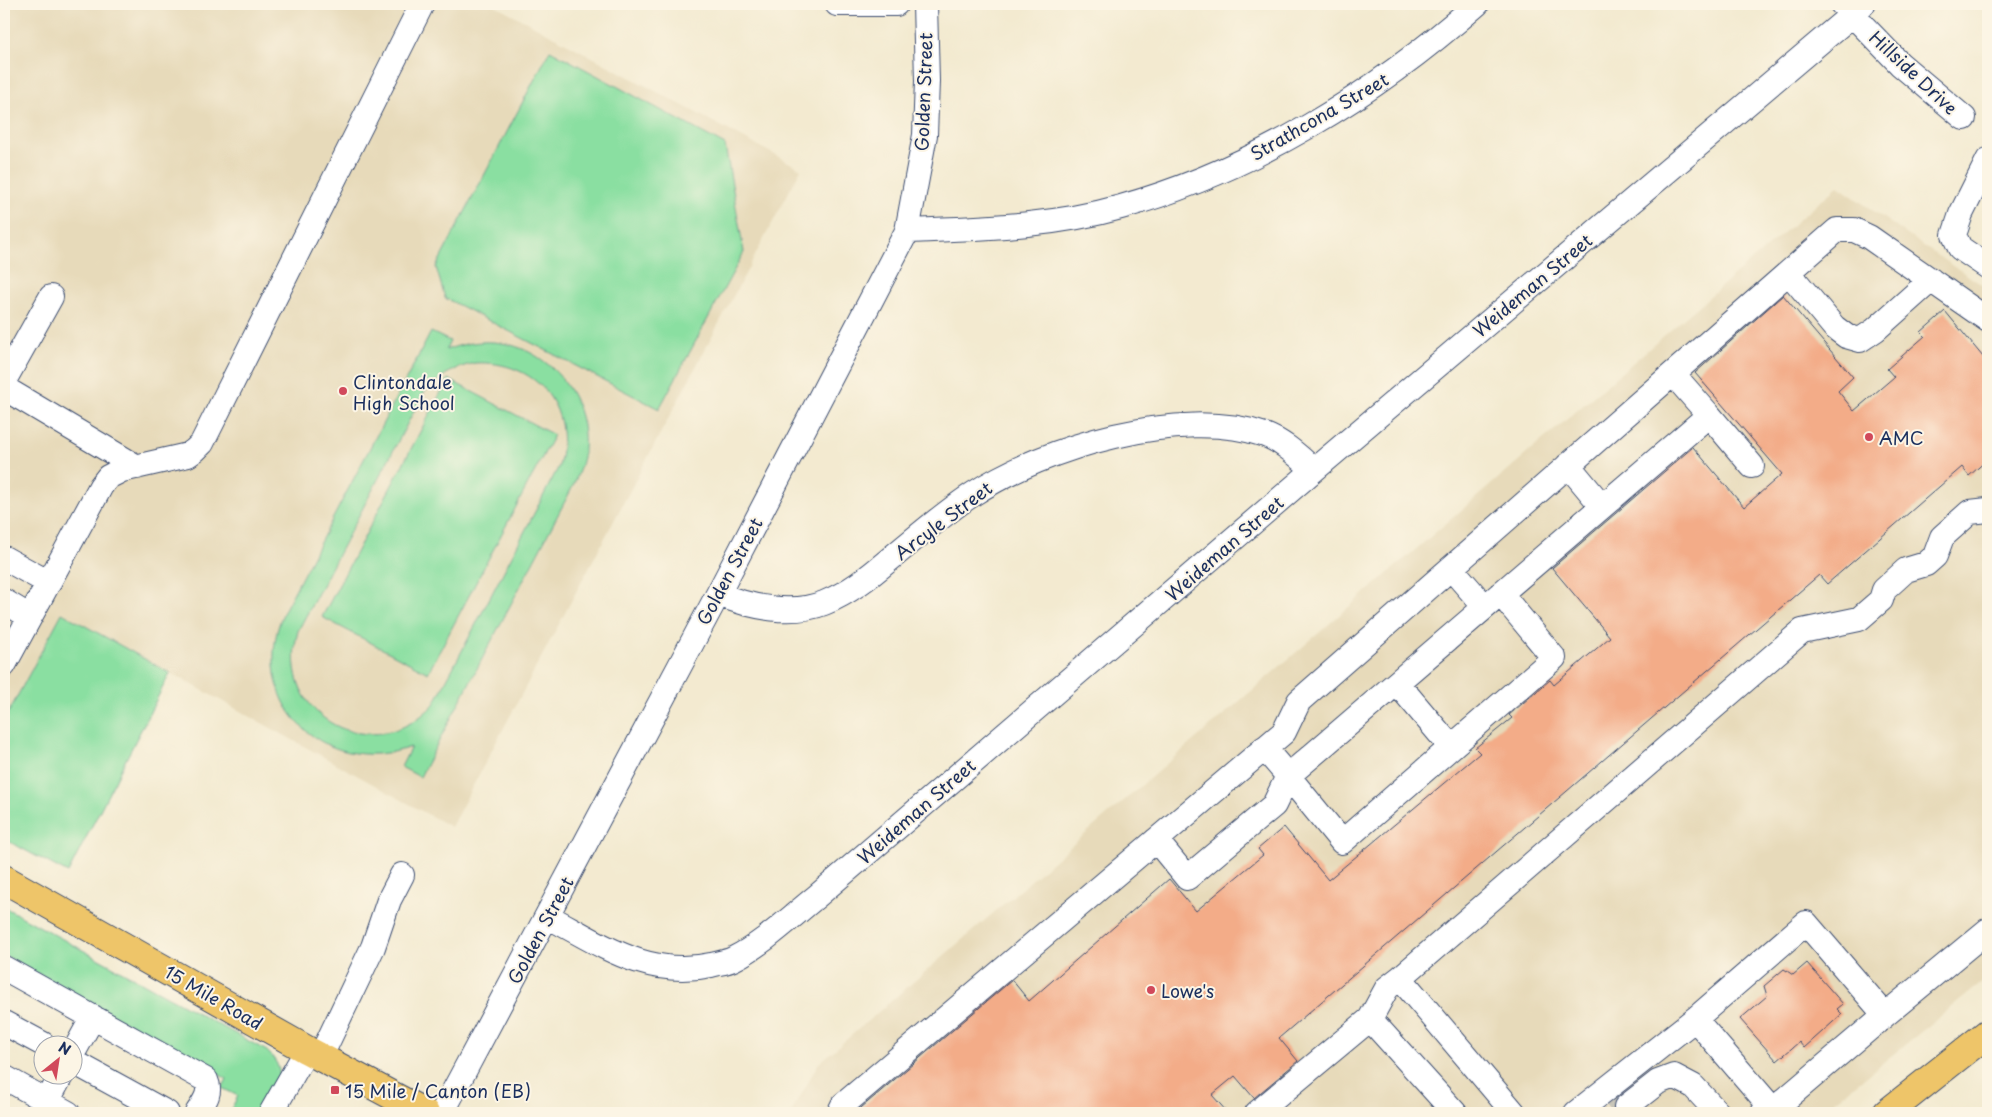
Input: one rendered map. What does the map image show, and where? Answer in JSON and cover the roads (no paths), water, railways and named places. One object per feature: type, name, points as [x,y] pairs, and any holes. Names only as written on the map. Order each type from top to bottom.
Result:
[{"type":"main road","name":"15 Mile Road","points":[[4,878],[313,1054],[425,1113]]},
{"type":"main road","points":[[1887,1113],[1914,1102],[1988,1033]]},
{"type":"street","points":[[4,665],[101,486],[108,477],[122,470],[188,455],[202,442],[422,4]]},
{"type":"street","points":[[837,4],[896,4]]},
{"type":"street","name":"Golden Street","points":[[442,1113],[718,594],[907,231],[925,135],[927,81],[925,4]]},
{"type":"street","name":"Strathcona Street","points":[[907,231],[1009,227],[1060,220],[1121,207],[1195,181],[1290,136],[1351,100],[1406,63],[1477,4]]},
{"type":"street","name":"Hillside Drive","points":[[1853,7],[1900,64],[1964,118]]},
{"type":"street","name":"Weideman Street","points":[[547,916],[641,963],[672,969],[704,966],[732,960],[753,947],[816,898],[1853,7]]},
{"type":"street","points":[[1988,160],[1961,214],[1954,235],[1960,248],[1988,267]]},
{"type":"street","points":[[839,1113],[843,1105],[850,1098],[1284,732],[1299,701],[1837,230],[1854,230],[1869,236],[1988,320]]},
{"type":"street","points":[[1788,272],[1834,327],[1846,336],[1860,340],[1875,330],[1931,280]]},
{"type":"street","points":[[4,381],[51,297]]},
{"type":"street","points":[[1673,374],[1752,466]]},
{"type":"street","points":[[4,388],[137,467]]},
{"type":"street","points":[[1156,840],[1187,878],[1274,805],[1288,776],[1708,416]]},
{"type":"street","name":"Arcyle Street","points":[[718,594],[756,606],[791,610],[823,604],[850,591],[948,512],[974,493],[1003,476],[1032,462],[1069,449],[1151,429],[1197,425],[1237,428],[1266,436],[1288,448],[1314,470]]},
{"type":"street","points":[[1568,465],[1602,506]]},
{"type":"street","points":[[1257,1113],[1370,1019],[1387,988],[1802,631],[1859,619],[1881,600],[1884,590],[1906,570],[1926,564],[1935,556],[1942,536],[1970,512],[1988,510]]},
{"type":"street","points":[[4,558],[49,582]]},
{"type":"street","points":[[1264,748],[1342,842],[1554,658],[1493,600],[1451,568]]},
{"type":"street","points":[[4,601],[30,617]]},
{"type":"street","points":[[1397,683],[1451,747]]},
{"type":"street","points":[[271,1113],[313,1054],[373,947],[389,900],[402,875]]},
{"type":"street","points":[[1576,1113],[1695,1019],[1806,923],[1885,1015]]},
{"type":"street","points":[[1695,1019],[1771,1112],[1988,930]]},
{"type":"street","points":[[4,968],[206,1080],[209,1093],[197,1113]]},
{"type":"street","points":[[1400,978],[1514,1113]]},
{"type":"street","points":[[82,1037],[93,1018]]},
{"type":"street","points":[[1370,1019],[1455,1113]]},
{"type":"street","points":[[4,1023],[32,1038]]},
{"type":"street","points":[[1655,1050],[1674,1076],[1693,1086],[1718,1113]]},
{"type":"street","points":[[82,1066],[167,1113]]},
{"type":"street","points":[[1623,1109],[1658,1082],[1674,1076]]},
{"type":"street","points":[[4,1078],[44,1107],[68,1113]]},
{"type":"street","points":[[44,1107],[57,1084]]},
{"type":"tunnel","points":[[1611,1111],[1622,1102]]},
{"type":"place","name":"Clintondale High School","points":[[343,391]]},
{"type":"place","name":"AMC","points":[[1869,437]]},
{"type":"place","name":"Lowe's","points":[[1151,990]]},
{"type":"place","name":"15 Mile / Canton (EB)","points":[[335,1090]]}]
